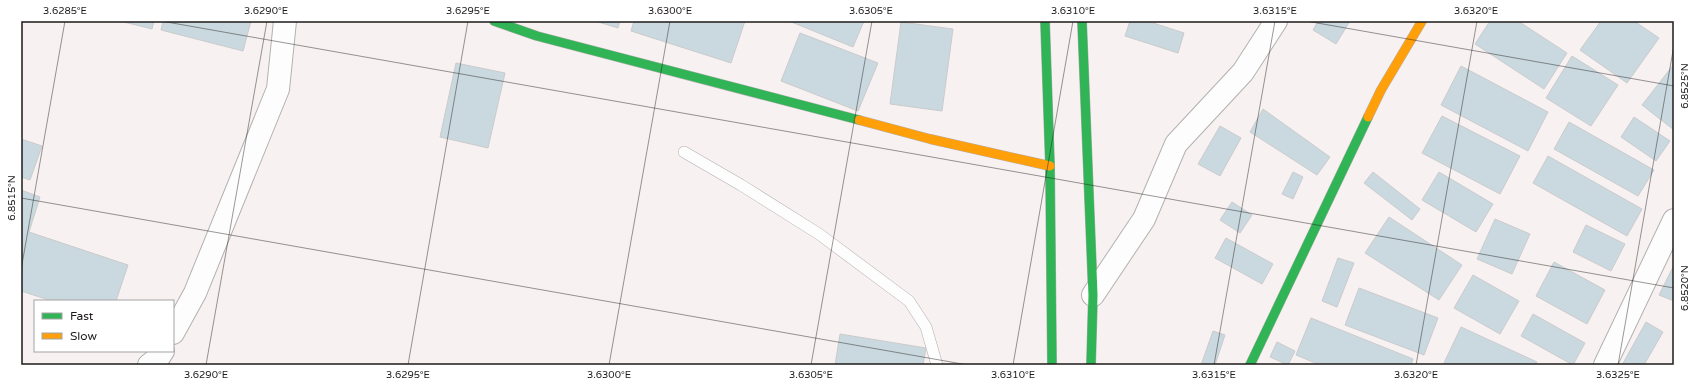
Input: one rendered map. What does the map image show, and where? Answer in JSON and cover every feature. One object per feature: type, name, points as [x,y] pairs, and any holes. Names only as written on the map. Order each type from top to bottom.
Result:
[{"type":"street","points":[[174,331],[195,293],[278,89],[285,21]]},
{"type":"street","points":[[494,21],[537,36],[914,135],[1050,166]]},
{"type":"street","points":[[1045,21],[1050,166],[1052,365]]},
{"type":"street","points":[[1082,21],[1093,295],[1091,365]]},
{"type":"street","points":[[1093,295],[1144,219],[1176,144],[1243,72],[1276,21]]},
{"type":"street","points":[[1250,365],[1381,90],[1422,21]]},
{"type":"street","points":[[1605,365],[1674,220]]},
{"type":"street","points":[[149,365],[159,357],[162,352]]},
{"type":"lane","points":[[684,152],[741,185],[819,234],[909,301],[926,327],[937,365]]},
{"type":"building","points":[[120,21],[154,21],[152,29]]},
{"type":"building","points":[[163,21],[251,21],[243,51],[161,30]]},
{"type":"building","points":[[595,21],[620,21],[618,28]]},
{"type":"building","points":[[634,21],[745,21],[731,63],[631,31]]},
{"type":"building","points":[[789,21],[864,21],[853,47]]},
{"type":"building","points":[[1130,21],[1147,21],[1184,33],[1178,53],[1125,36]]},
{"type":"building","points":[[1318,21],[1350,21],[1336,44],[1313,30]]},
{"type":"building","points":[[1490,21],[1518,21],[1567,53],[1544,89],[1475,44]]},
{"type":"building","points":[[1601,21],[1634,21],[1659,38],[1627,83],[1580,50]]},
{"type":"building","points":[[901,22],[953,29],[942,111],[890,104]]},
{"type":"building","points":[[800,33],[878,63],[858,111],[781,81]]},
{"type":"building","points":[[1572,56],[1618,85],[1591,126],[1546,98]]},
{"type":"building","points":[[456,63],[505,73],[488,148],[440,137]]},
{"type":"building","points":[[1674,64],[1674,130],[1642,105]]},
{"type":"building","points":[[1461,66],[1548,112],[1528,151],[1441,105]]},
{"type":"building","points":[[1263,109],[1330,157],[1317,175],[1250,132]]},
{"type":"building","points":[[1442,116],[1520,156],[1500,194],[1422,153]]},
{"type":"building","points":[[1634,117],[1670,141],[1656,161],[1621,137]]},
{"type":"building","points":[[1569,122],[1654,170],[1638,196],[1554,149]]},
{"type":"building","points":[[1220,126],[1241,138],[1220,176],[1198,164]]},
{"type":"building","points":[[21,139],[42,146],[30,180],[21,177]]},
{"type":"building","points":[[1548,156],[1642,209],[1627,236],[1533,183]]},
{"type":"building","points":[[1293,172],[1303,177],[1293,199],[1282,194]]},
{"type":"building","points":[[1373,172],[1420,209],[1412,220],[1364,183]]},
{"type":"building","points":[[1439,172],[1493,204],[1476,232],[1422,200]]},
{"type":"building","points":[[21,190],[40,197],[29,232],[128,265],[116,300],[49,300],[21,291]]},
{"type":"building","points":[[1232,202],[1252,215],[1240,233],[1220,220]]},
{"type":"building","points":[[1389,217],[1462,265],[1439,300],[1365,253]]},
{"type":"building","points":[[1495,219],[1530,234],[1512,274],[1477,259]]},
{"type":"building","points":[[1586,225],[1625,244],[1611,271],[1573,252]]},
{"type":"building","points":[[1226,238],[1273,264],[1262,284],[1215,258]]},
{"type":"building","points":[[1338,258],[1354,263],[1337,307],[1322,301]]},
{"type":"building","points":[[1554,262],[1605,290],[1587,324],[1536,296]]},
{"type":"building","points":[[1674,265],[1674,301],[1659,295]]},
{"type":"building","points":[[1473,275],[1519,301],[1500,334],[1454,308]]},
{"type":"building","points":[[1359,288],[1438,318],[1424,355],[1345,325]]},
{"type":"building","points":[[1533,314],[1585,343],[1573,365],[1521,336]]},
{"type":"building","points":[[1311,318],[1413,359],[1411,365],[1320,365],[1296,355]]},
{"type":"building","points":[[1646,322],[1663,332],[1644,365],[1622,365]]},
{"type":"building","points":[[1461,327],[1537,362],[1535,365],[1449,365],[1444,363]]},
{"type":"building","points":[[1213,331],[1225,335],[1215,365],[1201,365]]},
{"type":"building","points":[[840,334],[926,348],[923,365],[835,365]]},
{"type":"building","points":[[1277,342],[1295,351],[1288,365],[1270,357]]},
{"type":"traffic: fast","points":[[494,21],[537,36],[859,120]]},
{"type":"traffic: fast","points":[[1045,21],[1050,166],[1052,365]]},
{"type":"traffic: fast","points":[[1082,21],[1093,295],[1091,365]]},
{"type":"traffic: fast","points":[[1250,365],[1368,117]]},
{"type":"traffic: slow","points":[[1368,117],[1381,90],[1422,21]]},
{"type":"traffic: slow","points":[[859,120],[930,139],[1050,166]]}]
